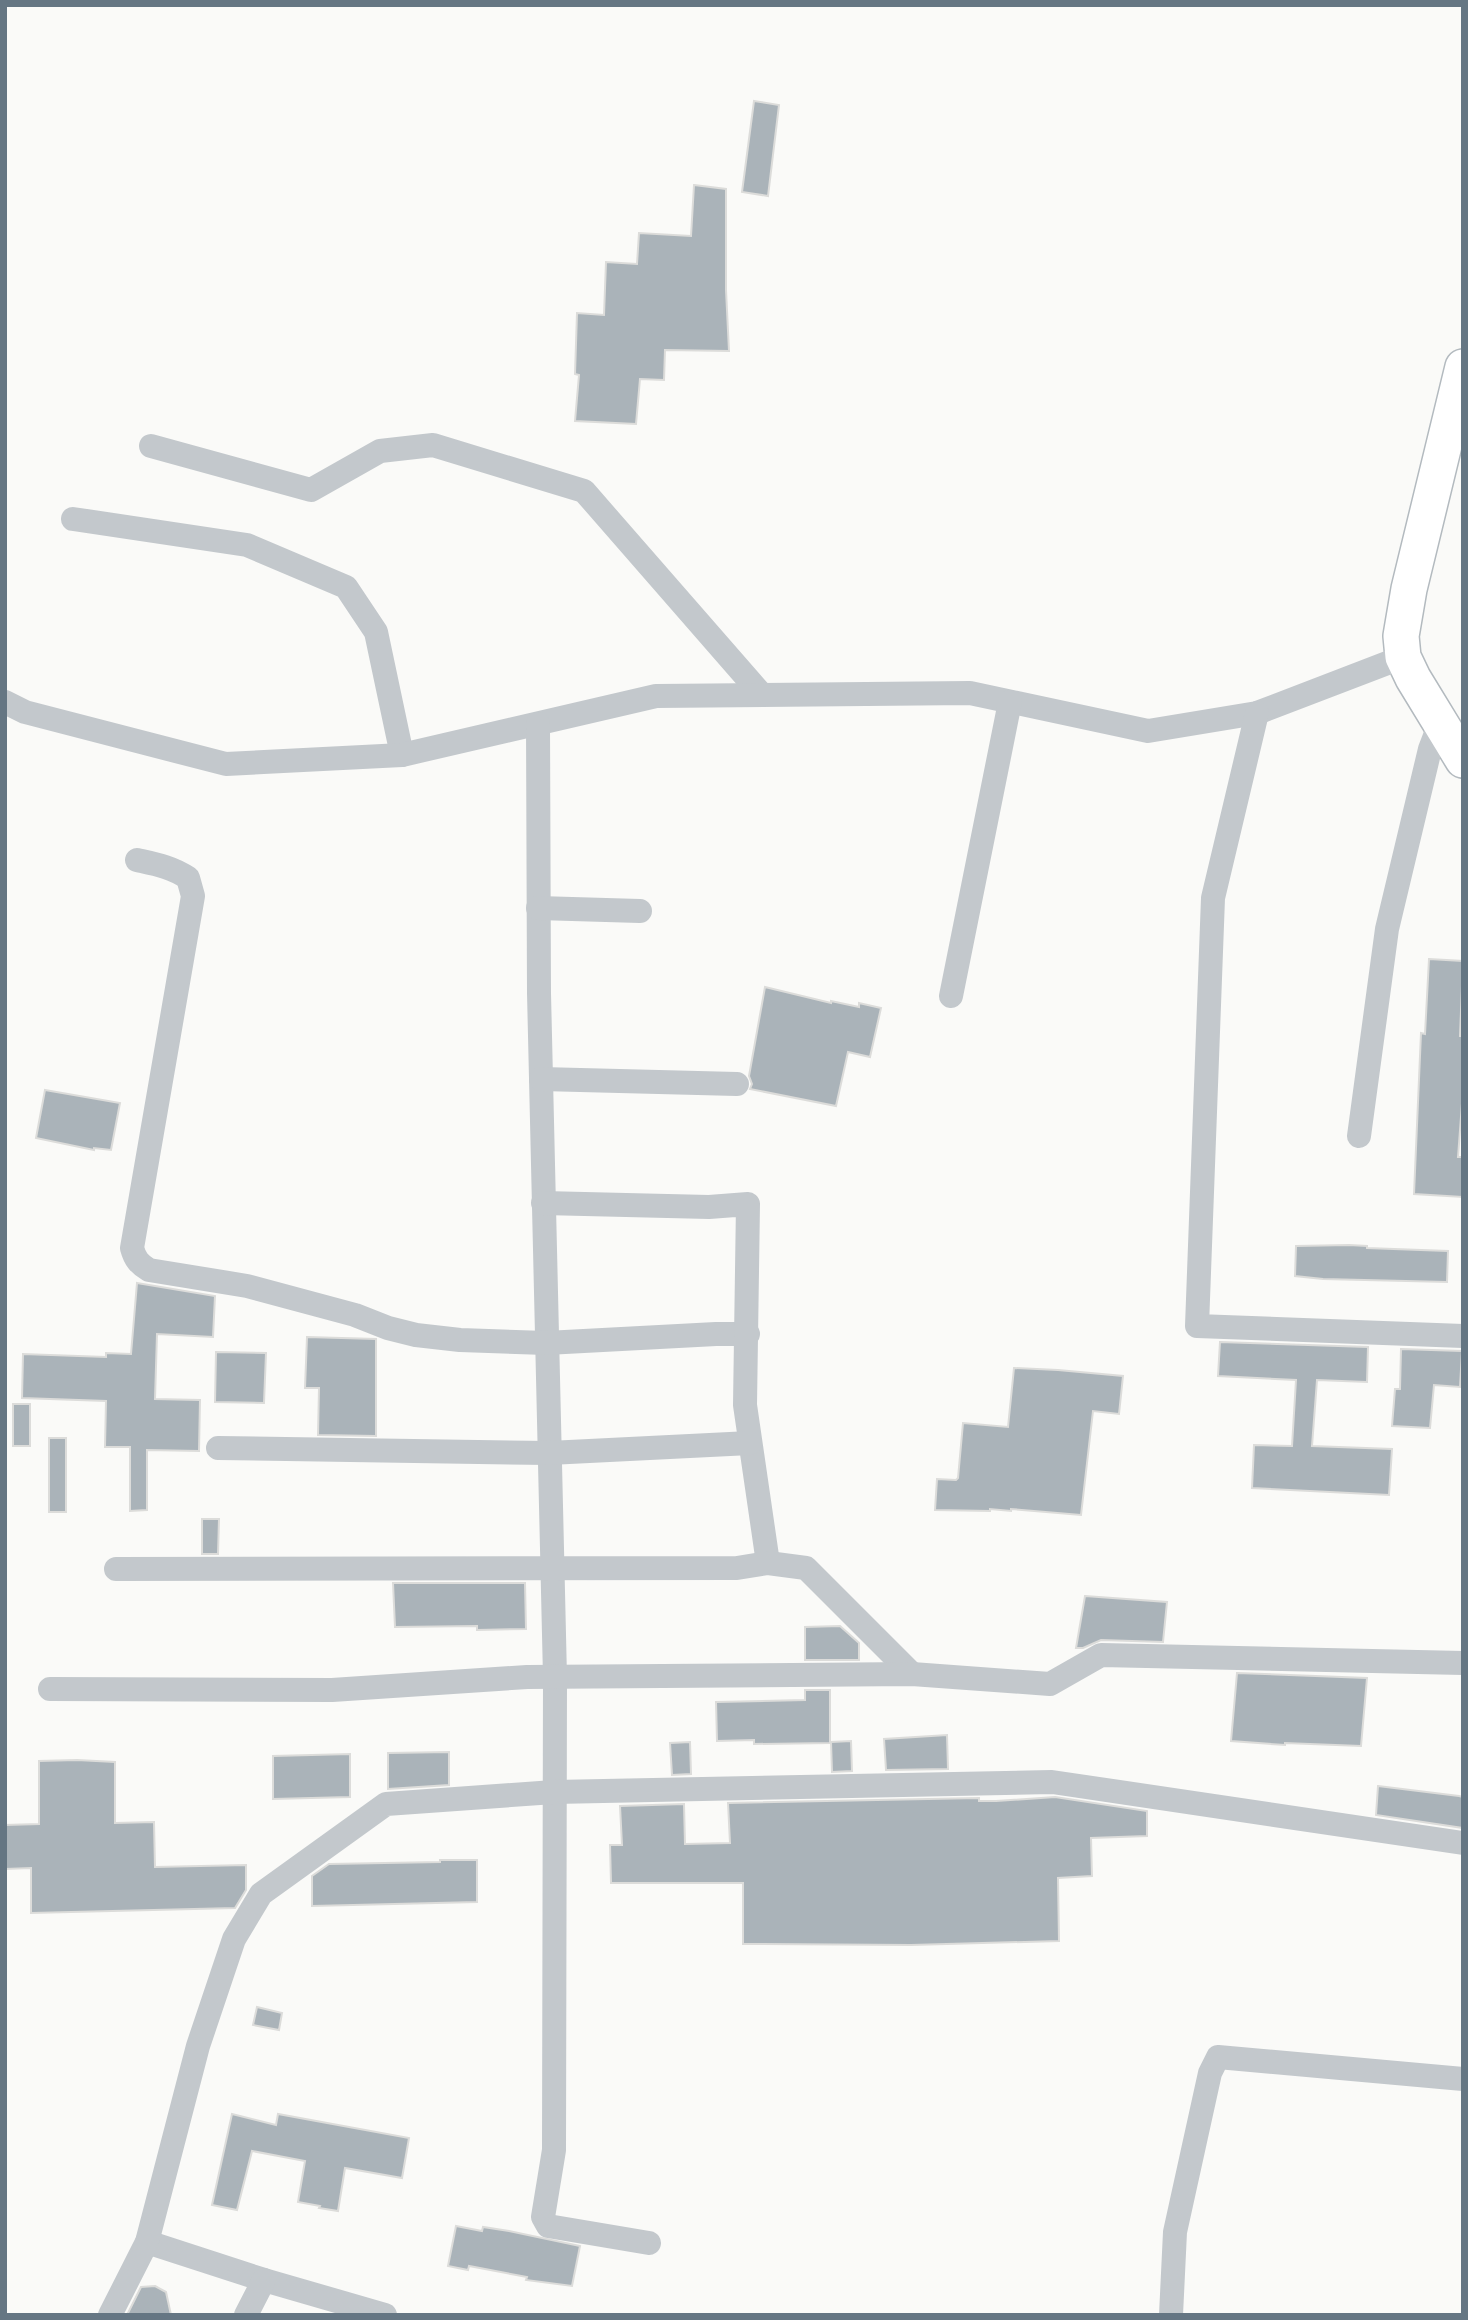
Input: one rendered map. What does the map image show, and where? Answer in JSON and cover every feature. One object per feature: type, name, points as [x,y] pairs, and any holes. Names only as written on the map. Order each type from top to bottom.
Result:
[{"type":"street","points":[[1463,367],[1403,616],[1401,636],[1404,657],[1413,678],[1463,760]]},
{"type":"street","points":[[150,446],[311,490],[380,451],[433,445],[584,491],[762,695]]},
{"type":"street","points":[[73,519],[247,545],[346,587],[376,632],[402,755]]},
{"type":"street","points":[[5,702],[25,712],[226,764],[402,755],[656,696],[970,693],[1148,731],[1257,713],[1404,657]]},
{"type":"street","points":[[951,996],[1010,702]]},
{"type":"street","points":[[1257,713],[1213,898],[1197,1326],[1463,1336]]},
{"type":"street","points":[[1359,1136],[1387,929],[1430,749],[1440,723]]},
{"type":"street","points":[[538,724],[543,1203],[555,1677],[554,2150],[543,2217],[548,2226],[649,2243]]},
{"type":"street","points":[[137,860],[169,867],[181,873],[188,878],[193,896],[132,1248],[140,1265],[149,1270],[247,1286],[303,1299],[416,1335],[460,1340],[546,1343],[748,1334]]},
{"type":"street","points":[[538,908],[640,911]]},
{"type":"street","points":[[541,1079],[737,1084]]},
{"type":"street","points":[[543,1203],[709,1207],[748,1204],[745,1405],[768,1563]]},
{"type":"street","points":[[218,1448],[550,1453],[751,1443]]},
{"type":"street","points":[[116,1569],[737,1568],[768,1563],[806,1568],[912,1674]]},
{"type":"street","points":[[50,1689],[332,1690],[555,1677],[912,1674],[1050,1684],[1101,1656],[1463,1663]]},
{"type":"street","points":[[110,2315],[147,2242],[198,2046],[234,1939],[261,1894],[386,1804],[554,1792],[1052,1782],[1463,1843]]},
{"type":"street","points":[[1171,2315],[1175,2232],[1210,2073],[1218,2057],[1463,2078]]},
{"type":"street","points":[[147,2242],[264,2280],[383,2314]]},
{"type":"street","points":[[246,2315],[264,2280]]},
{"type":"building","points":[[754,101],[779,105],[768,196],[742,192]]},
{"type":"building","points":[[694,185],[726,189],[729,351],[665,350],[664,380],[640,379],[636,424],[575,421],[579,375],[575,374],[577,313],[604,315],[606,262],[637,264],[639,233],[691,236]]},
{"type":"building","points":[[1429,959],[1463,961],[1460,1036],[1463,1036],[1463,1090],[1458,1157],[1463,1157],[1463,1197],[1414,1194],[1421,1033],[1425,1034]]},
{"type":"building","points":[[765,987],[831,1003],[859,1007],[859,1003],[881,1008],[870,1057],[848,1052],[836,1106],[750,1089],[752,1084],[749,1076]]},
{"type":"building","points":[[45,1090],[120,1103],[111,1150],[94,1150],[36,1138]]},
{"type":"building","points":[[1349,1245],[1448,1251],[1447,1282],[1295,1276],[1296,1246]]},
{"type":"building","points":[[137,1283],[215,1296],[213,1337],[157,1334],[155,1399],[200,1400],[199,1451],[147,1450],[147,1510],[130,1511],[130,1447],[105,1447],[106,1401],[22,1398],[23,1354],[106,1357],[106,1353],[131,1354]]},
{"type":"building","points":[[307,1337],[376,1339],[376,1436],[318,1435],[319,1388],[305,1388]]},
{"type":"building","points":[[1220,1342],[1368,1347],[1367,1382],[1317,1380],[1312,1446],[1392,1449],[1389,1495],[1252,1488],[1254,1445],[1292,1446],[1296,1380],[1218,1376]]},
{"type":"building","points":[[1401,1349],[1462,1351],[1460,1387],[1434,1385],[1430,1428],[1392,1426],[1395,1389],[1400,1389]]},
{"type":"building","points":[[216,1352],[266,1353],[264,1403],[215,1402]]},
{"type":"building","points":[[1014,1368],[1123,1376],[1119,1414],[1093,1411],[1081,1515],[1011,1509],[935,1510],[937,1479],[958,1478],[963,1423],[1008,1427]]},
{"type":"building","points":[[13,1404],[30,1404],[30,1446],[13,1446]]},
{"type":"building","points":[[49,1438],[66,1438],[66,1512],[49,1512]]},
{"type":"building","points":[[202,1519],[219,1519],[218,1554],[202,1554]]},
{"type":"building","points":[[393,1583],[525,1583],[526,1629],[477,1630],[477,1626],[395,1627]]},
{"type":"building","points":[[1085,1596],[1167,1602],[1163,1642],[1101,1640],[1083,1648],[1076,1648]]},
{"type":"building","points":[[840,1626],[859,1643],[859,1660],[805,1660],[805,1627]]},
{"type":"building","points":[[1237,1673],[1367,1678],[1361,1746],[1231,1741]]},
{"type":"building","points":[[805,1690],[830,1690],[830,1743],[754,1744],[754,1740],[717,1741],[716,1702],[805,1700]]},
{"type":"building","points":[[947,1735],[948,1769],[886,1770],[884,1739]]},
{"type":"building","points":[[851,1741],[852,1771],[832,1772],[831,1742]]},
{"type":"building","points":[[690,1742],[691,1774],[672,1775],[670,1743]]},
{"type":"building","points":[[449,1752],[449,1785],[388,1789],[388,1753]]},
{"type":"building","points":[[350,1754],[350,1797],[273,1799],[273,1756]]},
{"type":"building","points":[[39,1761],[115,1762],[115,1823],[154,1822],[155,1867],[246,1865],[246,1890],[235,1908],[31,1913],[31,1868],[5,1869],[5,1825],[39,1824]]},
{"type":"building","points":[[1378,1786],[1463,1797],[1463,1828],[1376,1815]]},
{"type":"building","points":[[1055,1797],[1147,1811],[1147,1836],[1091,1838],[1092,1876],[1058,1878],[1059,1941],[911,1945],[743,1944],[743,1883],[611,1883],[610,1845],[622,1845],[620,1806],[684,1804],[685,1844],[730,1843],[728,1803],[979,1798],[979,1801],[996,1801]]},
{"type":"building","points":[[477,1860],[477,1902],[312,1906],[312,1876],[329,1864]]},
{"type":"building","points":[[257,2007],[282,2013],[279,2030],[253,2025]]},
{"type":"building","points":[[232,2114],[276,2125],[278,2114],[409,2138],[402,2178],[345,2168],[338,2211],[319,2208],[320,2206],[298,2202],[305,2161],[252,2151],[237,2210],[212,2205]]},
{"type":"building","points":[[456,2226],[482,2231],[483,2227],[509,2231],[580,2246],[572,2286],[526,2280],[527,2277],[469,2266],[468,2270],[448,2266]]},
{"type":"building","points":[[155,2286],[166,2292],[171,2315],[127,2315],[141,2287]]}]
